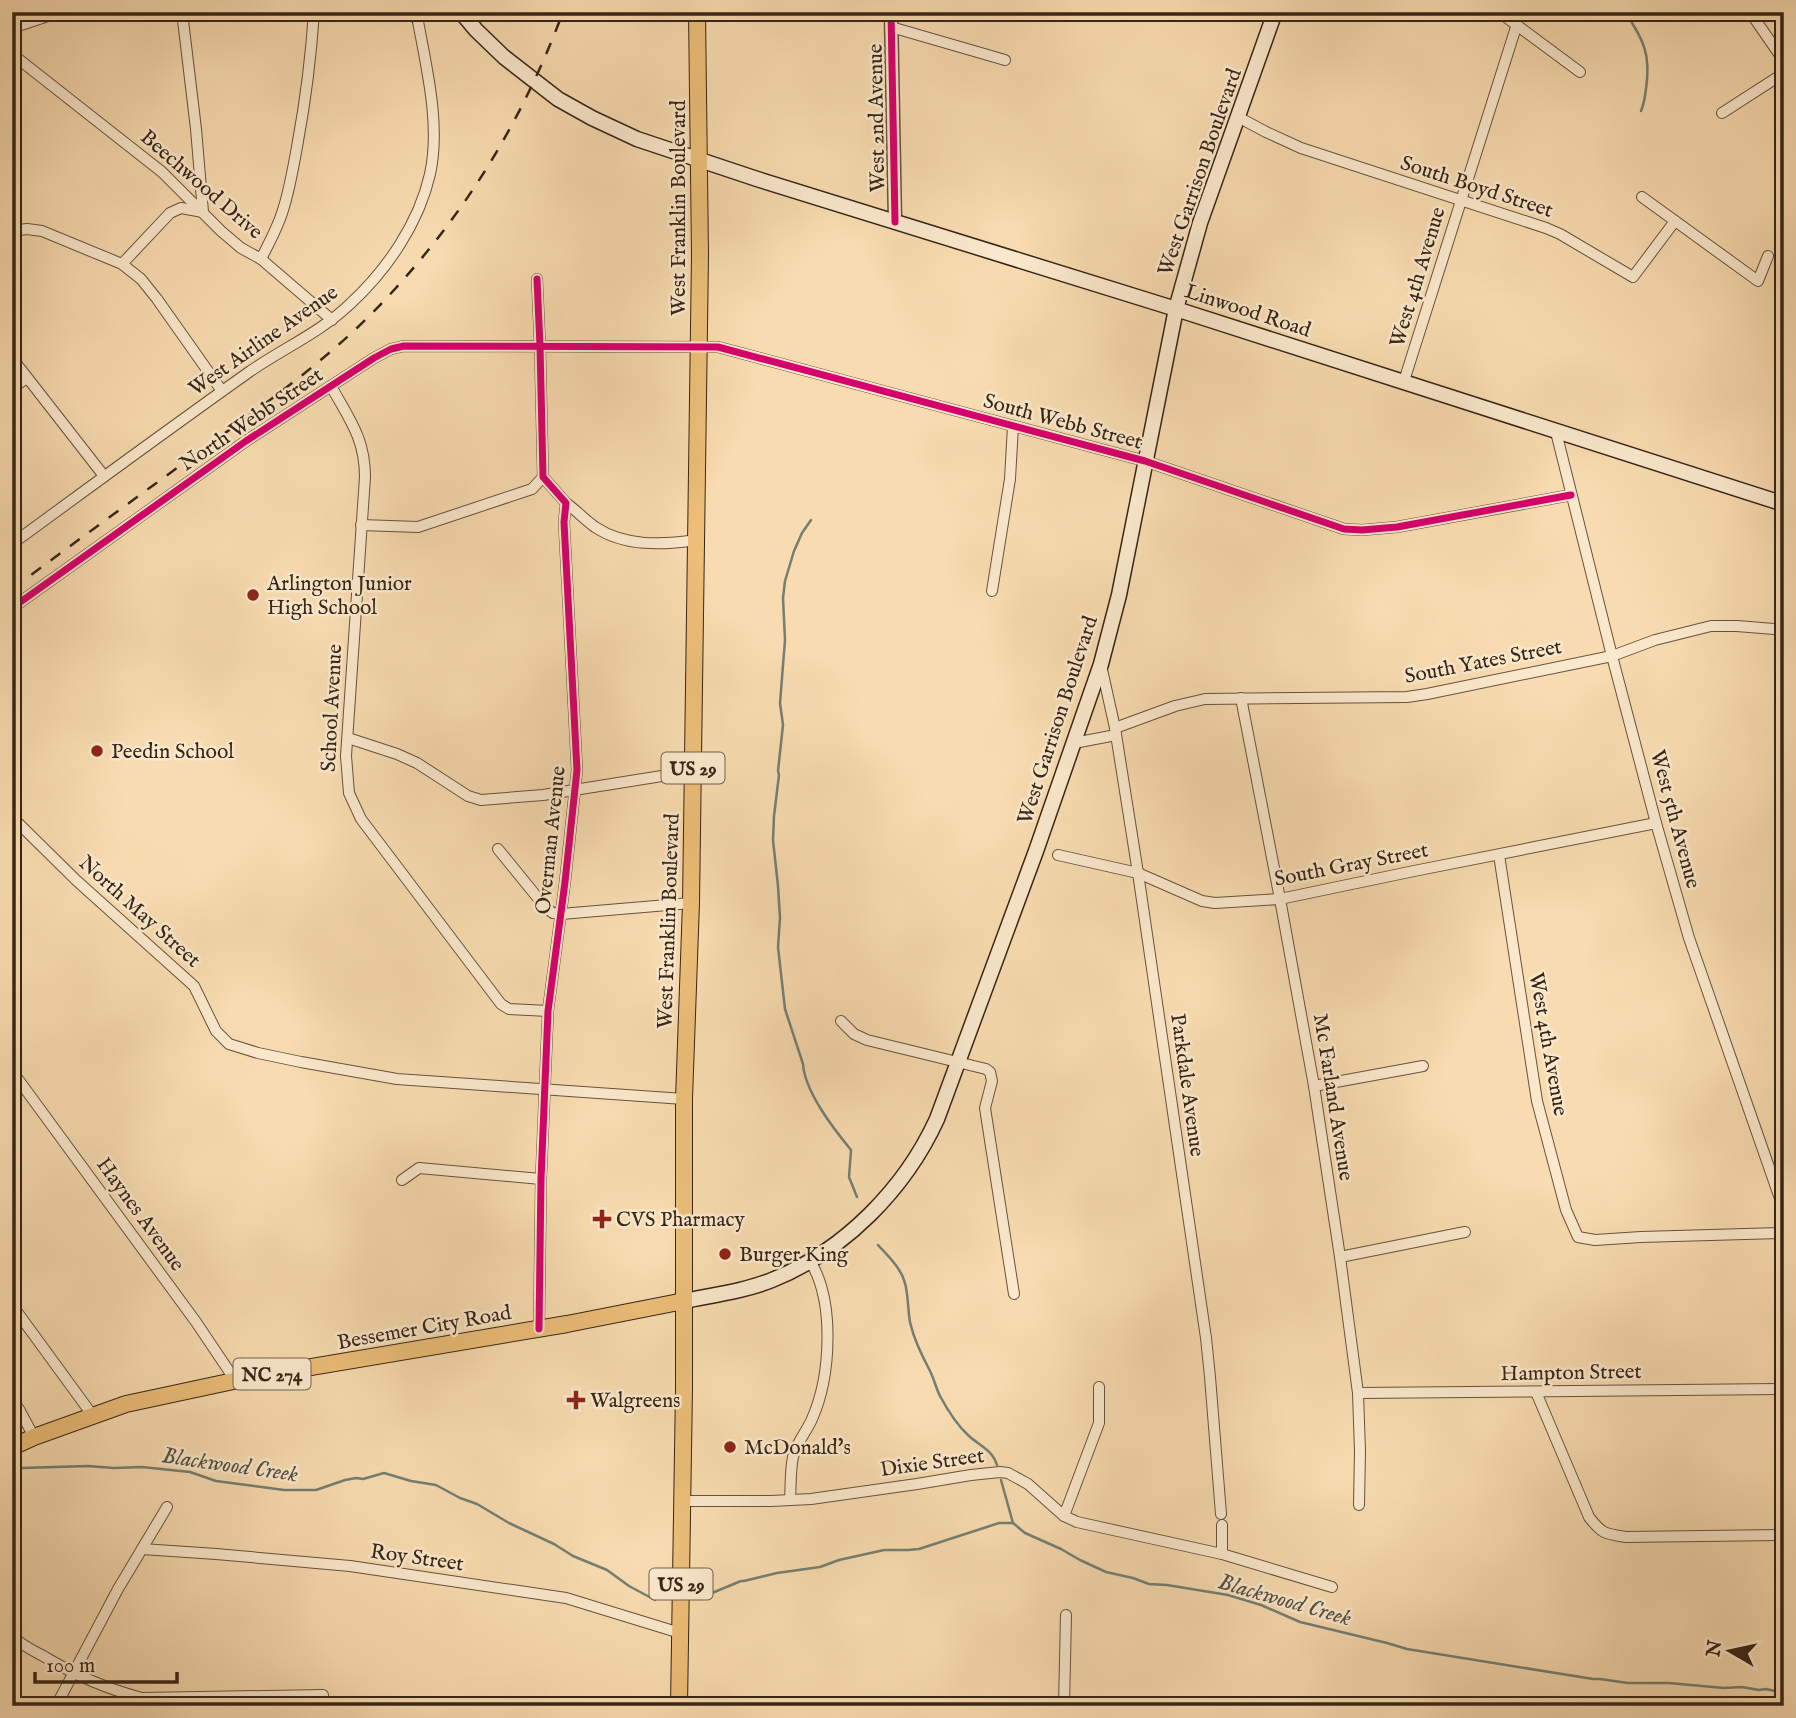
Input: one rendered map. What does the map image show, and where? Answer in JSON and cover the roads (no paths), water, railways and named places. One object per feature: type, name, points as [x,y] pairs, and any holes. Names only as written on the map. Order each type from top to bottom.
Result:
[{"type":"main road","name":"Linwood Road","points":[[461,12],[504,57],[532,80],[573,108],[637,139],[1784,504]]},
{"type":"main road","name":"West Franklin Boulevard","points":[[679,1706],[684,1099],[691,903],[700,228],[697,12]]},
{"type":"main road","name":"West Garrison Boulevard","points":[[684,1301],[771,1280],[810,1261],[856,1227],[885,1200],[928,1139],[958,1063],[1101,664],[1119,595],[1176,309],[1200,223],[1275,12]]},
{"type":"main road","name":"Bessemer City Road","points":[[12,1447],[126,1404],[236,1380],[539,1329],[684,1301]]},
{"type":"street","points":[[12,28],[42,15],[60,12]]},
{"type":"street","points":[[122,264],[170,213],[181,208],[203,212],[182,12]]},
{"type":"street","points":[[261,259],[283,210],[290,181],[306,101],[314,12]]},
{"type":"street","name":"West 2nd Avenue","points":[[891,12],[895,222]]},
{"type":"street","points":[[1499,12],[1580,72]]},
{"type":"street","points":[[1750,12],[1784,61]]},
{"type":"street","name":"West Airline Avenue","points":[[12,544],[222,391],[332,320],[351,303],[392,256],[412,223],[423,197],[433,150],[428,73],[417,14]]},
{"type":"street","name":"West 4th Avenue","points":[[1404,381],[1517,24]]},
{"type":"street","points":[[891,27],[1004,60]]},
{"type":"street","name":"Beechwood Drive","points":[[12,54],[162,172],[241,247],[261,259],[332,320]]},
{"type":"street","points":[[1722,113],[1784,73]]},
{"type":"street","name":"South Boyd Street","points":[[1238,117],[1301,148],[1546,228],[1633,277],[1675,221]]},
{"type":"street","points":[[1642,197],[1758,281],[1768,256]]},
{"type":"street","points":[[12,231],[42,231],[122,264],[141,279],[157,299],[222,391]]},
{"type":"street","points":[[361,525],[418,527],[532,489],[542,477],[537,279]]},
{"type":"street","name":"North Webb Street","points":[[12,608],[246,441],[391,349],[404,346],[540,346]]},
{"type":"street","name":"South Webb Street","points":[[540,346],[724,349],[1145,461],[1344,529],[1397,527],[1571,495]]},
{"type":"street","points":[[12,358],[104,476]]},
{"type":"street","points":[[12,388],[27,377]]},
{"type":"street","name":"School Avenue","points":[[331,386],[355,429],[365,458],[346,755],[348,789],[362,819],[501,1004],[509,1009],[548,1011]]},
{"type":"street","points":[[992,591],[1010,479],[1013,426]]},
{"type":"street","name":"West 5th Avenue","points":[[1556,432],[1612,656],[1689,938],[1784,1210]]},
{"type":"street","points":[[542,477],[566,503],[596,528],[628,542],[673,544],[696,540]]},
{"type":"street","name":"Overman Avenue","points":[[539,1329],[541,1179],[548,1011],[577,770],[564,522],[566,503]]},
{"type":"street","name":"South Yates Street","points":[[1073,743],[1116,731],[1192,701],[1214,698],[1417,696],[1612,656],[1655,640],[1712,626],[1774,629]]},
{"type":"street","name":"Parkdale Avenue","points":[[1101,664],[1116,731],[1206,1338],[1222,1519],[1222,1554]]},
{"type":"street","name":"Mc Farland Avenue","points":[[1241,698],[1314,1086],[1340,1258],[1358,1393],[1359,1505]]},
{"type":"street","points":[[348,738],[417,763],[468,796],[481,800],[576,790],[693,771]]},
{"type":"street","name":"North May Street","points":[[12,817],[77,881],[194,986],[216,1031],[229,1044],[290,1060],[397,1079],[544,1090]]},
{"type":"street","name":"South Gray Street","points":[[1058,855],[1138,873],[1202,901],[1215,903],[1280,899],[1656,822]]},
{"type":"street","points":[[498,849],[553,913],[691,903]]},
{"type":"street","name":"West 4th Avenue","points":[[1499,855],[1537,1101],[1566,1210],[1578,1237],[1595,1240],[1784,1233]]},
{"type":"street","points":[[841,1021],[854,1034],[867,1040],[986,1069],[992,1076],[985,1108],[1014,1294]]},
{"type":"street","points":[[1314,1086],[1423,1066]]},
{"type":"street","name":"Haynes Avenue","points":[[12,1072],[236,1380]]},
{"type":"street","points":[[544,1090],[684,1099]]},
{"type":"street","points":[[402,1180],[419,1168],[541,1179]]},
{"type":"street","points":[[1340,1258],[1465,1232]]},
{"type":"street","points":[[790,1500],[793,1454],[812,1420],[819,1399],[826,1354],[827,1315],[824,1293],[818,1274],[810,1261]]},
{"type":"street","points":[[12,1305],[93,1416]]},
{"type":"street","points":[[1064,1516],[1099,1423],[1099,1387]]},
{"type":"street","name":"Hampton Street","points":[[1358,1393],[1784,1389]]},
{"type":"street","points":[[1536,1392],[1589,1517],[1600,1531],[1626,1537],[1784,1535]]},
{"type":"street","points":[[12,1402],[19,1409],[34,1437]]},
{"type":"street","name":"Dixie Street","points":[[682,1501],[830,1497],[971,1475],[1008,1473],[1028,1484],[1064,1516],[1077,1522],[1222,1554],[1332,1587]]},
{"type":"street","points":[[56,1706],[118,1589],[167,1507]]},
{"type":"street","name":"Roy Street","points":[[142,1549],[349,1566],[566,1598],[680,1633]]},
{"type":"street","points":[[1064,1706],[1066,1615]]},
{"type":"street","points":[[12,1636],[73,1673],[142,1699],[322,1700]]},
{"type":"waterway","points":[[1625,12],[1637,31],[1647,57],[1645,98],[1641,111]]},
{"type":"waterway","points":[[811,520],[794,551],[783,598],[785,640],[780,703],[783,725],[773,840],[780,918],[778,947],[785,1009],[805,1075],[821,1109],[851,1150],[849,1177],[857,1197]]},
{"type":"waterway","points":[[878,1245],[895,1263],[902,1276],[912,1329],[940,1396],[960,1427],[988,1451],[997,1465]]},
{"type":"waterway","name":"Blackwood Creek","points":[[22,1468],[142,1467],[190,1472],[216,1481],[284,1490],[316,1490],[345,1480],[363,1479],[384,1473],[436,1485],[477,1504],[573,1556],[607,1570],[655,1600]]},
{"type":"waterway","points":[[1001,1480],[1013,1523]]},
{"type":"waterway","name":"Blackwood Creek","points":[[712,1593],[741,1581],[820,1567],[884,1550],[919,1549],[999,1523],[1013,1523],[1025,1533],[1106,1572],[1149,1584],[1228,1595],[1261,1605],[1300,1622],[1407,1649],[1593,1679],[1628,1683],[1742,1687],[1784,1693]]},
{"type":"railway","points":[[12,589],[277,395],[342,342],[382,303],[439,237],[488,167],[529,92],[563,12]]},
{"type":"place","name":"Arlington Junior High School","points":[[253,595]]},
{"type":"place","name":"Peedin School","points":[[97,751]]},
{"type":"place","name":"CVS Pharmacy","points":[[602,1219]]},
{"type":"place","name":"Burger King","points":[[725,1254]]},
{"type":"place","name":"Walgreens","points":[[576,1400]]},
{"type":"place","name":"McDonald's","points":[[730,1447]]}]
